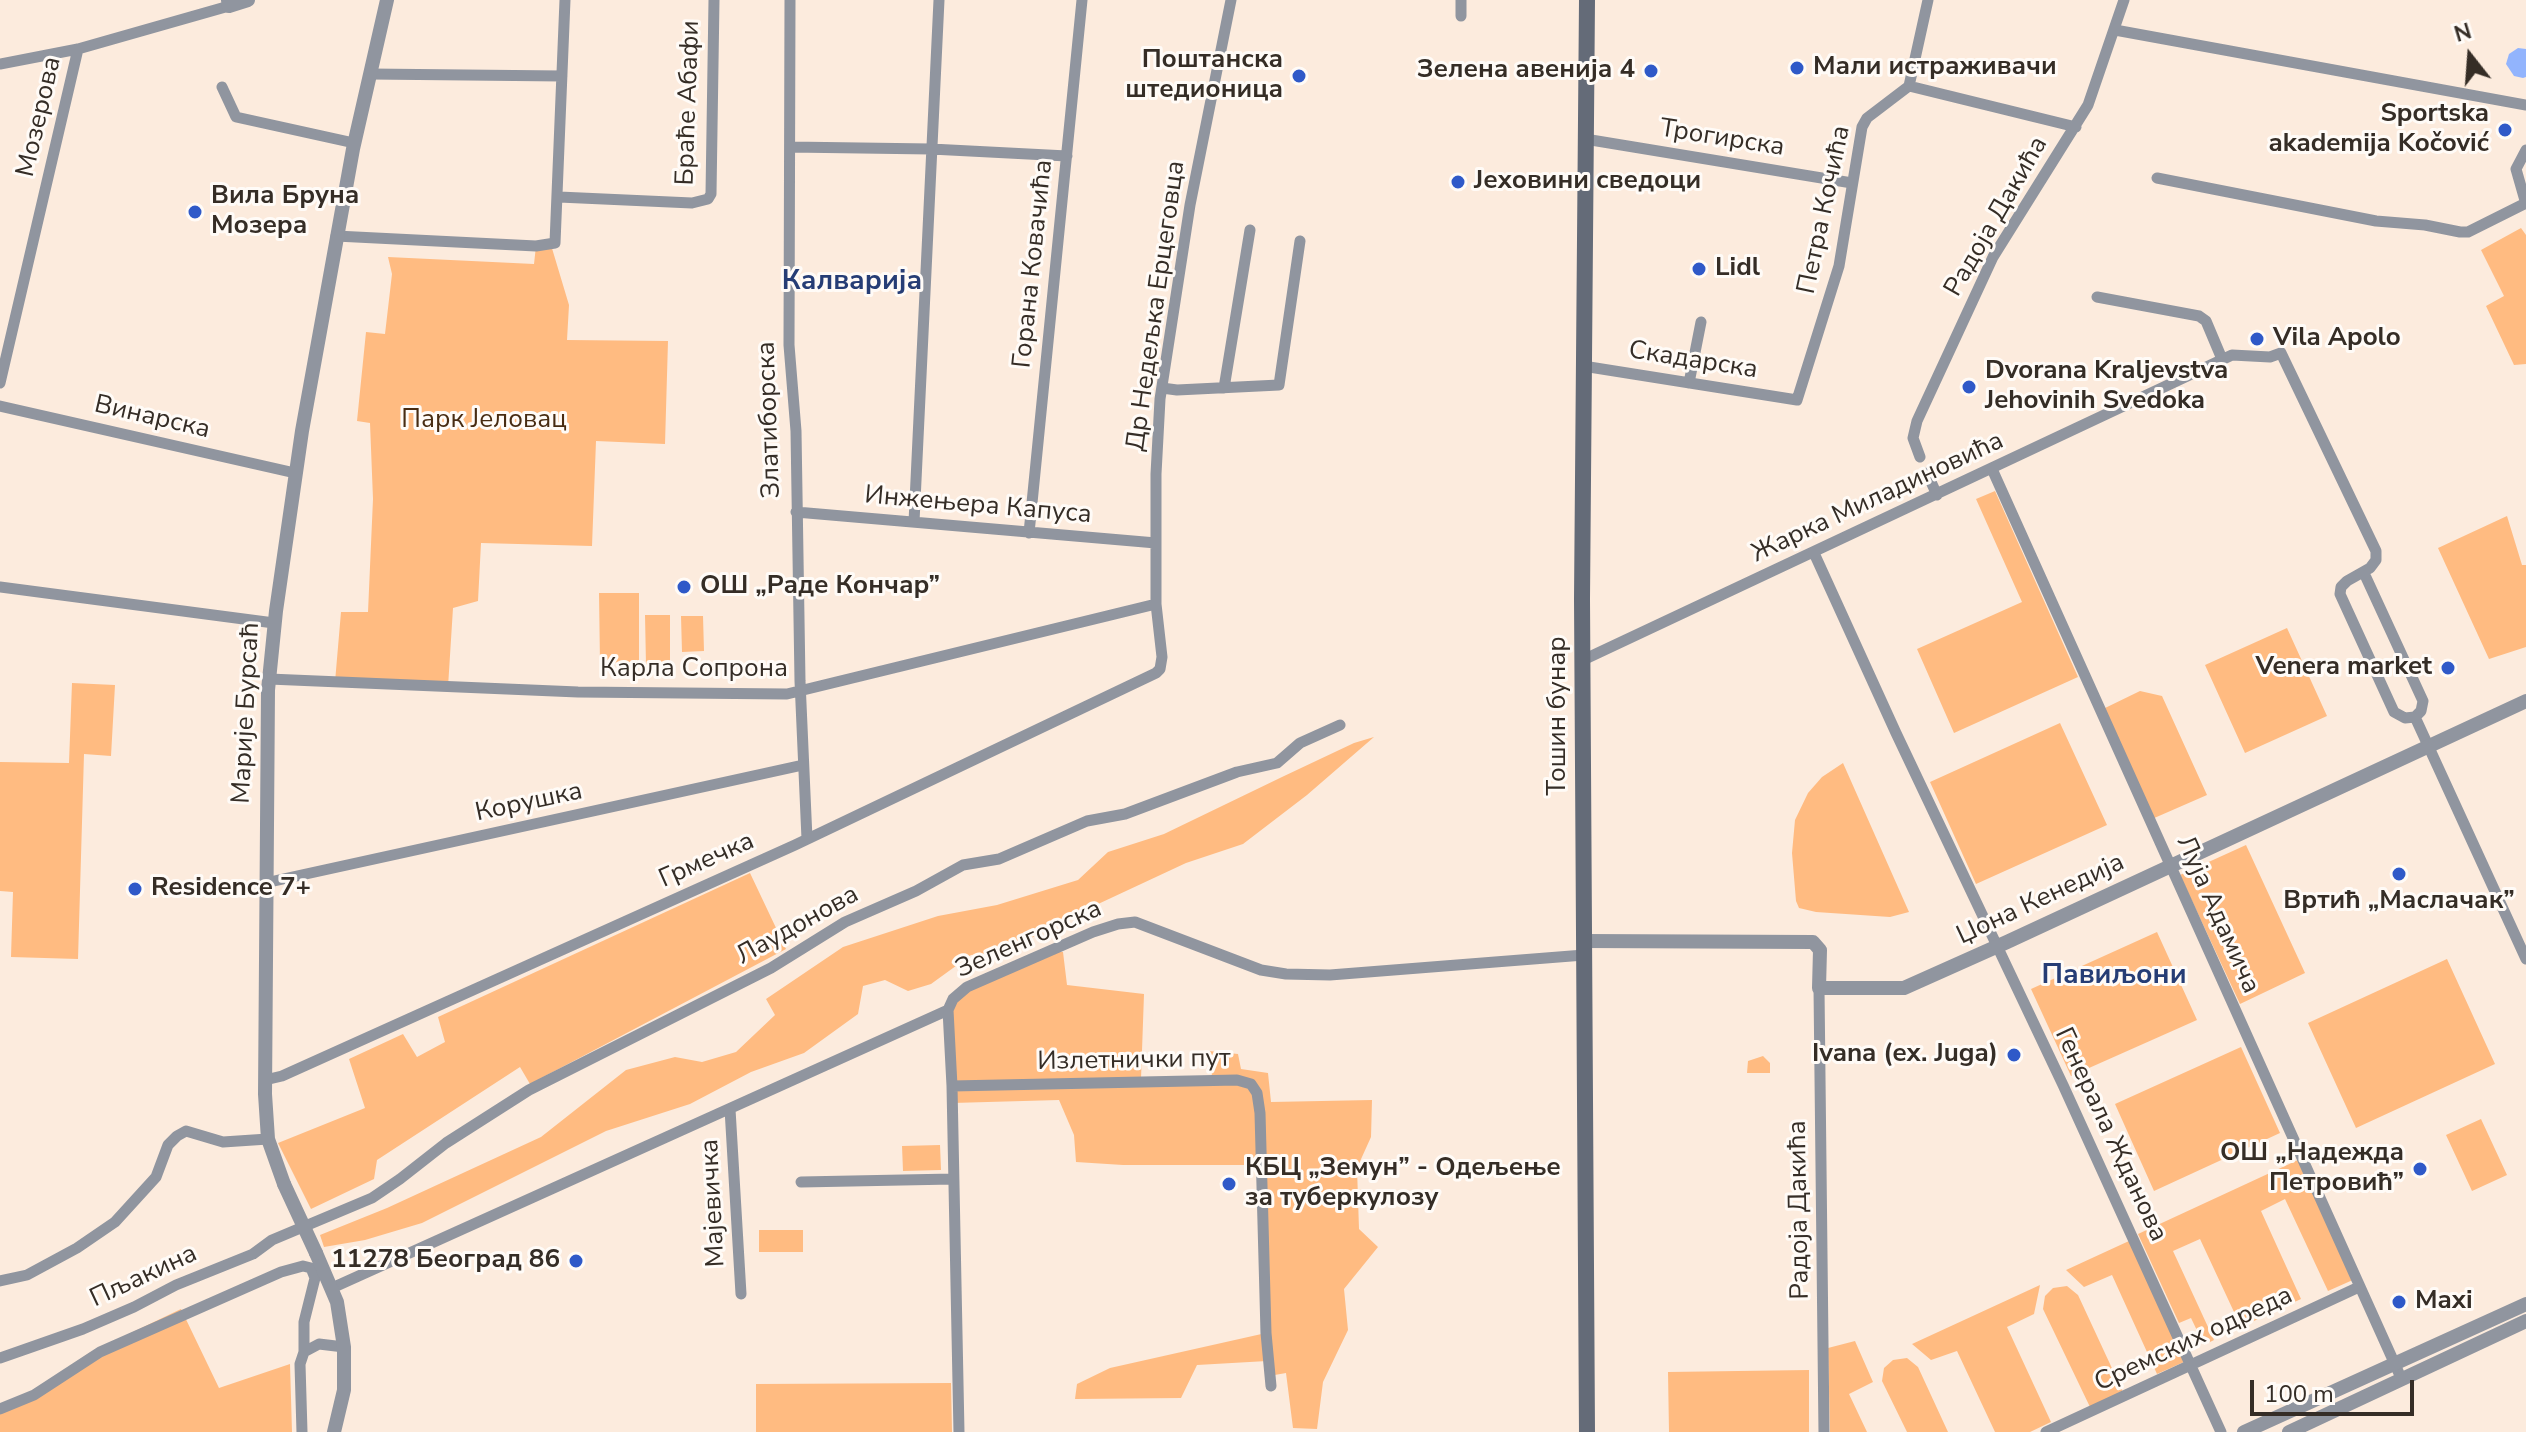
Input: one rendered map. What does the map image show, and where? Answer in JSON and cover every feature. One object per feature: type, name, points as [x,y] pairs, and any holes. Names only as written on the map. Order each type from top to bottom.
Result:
[{"type":"main road","name":"Тошин бунар","points":[[1587,0],[1583,366],[1587,1432]]},
{"type":"street","points":[[0,64],[78,49],[228,3],[247,0]]},
{"type":"street","name":"Марије Бурсаћ","points":[[334,1432],[344,1390],[340,1316],[332,1288],[284,1184],[268,1139],[265,883],[269,679],[295,473],[336,236],[387,0]]},
{"type":"street","points":[[336,236],[551,245],[557,239],[565,0]]},
{"type":"street","name":"Браће Абафи","points":[[559,197],[702,203],[708,199],[711,194],[714,0]]},
{"type":"street","name":"Златиборска","points":[[790,0],[789,345],[796,431],[800,693],[807,839]]},
{"type":"street","points":[[914,522],[939,0]]},
{"type":"street","name":"Горана Ковачића","points":[[1029,533],[1082,0]]},
{"type":"street","name":"Др Недељка Ерцеговца","points":[[1160,669],[1162,657],[1156,604],[1156,474],[1162,388],[1190,205],[1231,0]]},
{"type":"street","points":[[1461,0],[1461,16]]},
{"type":"street","points":[[1928,0],[1909,86],[2076,127]]},
{"type":"street","name":"Радоја Дакића","points":[[1920,457],[1913,438],[1917,421],[1965,313],[1993,257],[2076,127],[2100,75],[2124,0]]},
{"type":"street","points":[[2115,30],[2526,105]]},
{"type":"street","name":"Мозерова","points":[[0,383],[78,49]]},
{"type":"street","points":[[370,74],[562,76]]},
{"type":"street","name":"Петра Кочића","points":[[1797,400],[1839,266],[1864,122],[1909,86]]},
{"type":"street","points":[[222,87],[236,117],[354,143]]},
{"type":"street","name":"Трогирска","points":[[1585,139],[1852,183]]},
{"type":"street","points":[[790,147],[931,149],[1067,156]]},
{"type":"street","points":[[2157,178],[2376,221],[2468,232],[2526,203],[2516,169],[2526,150]]},
{"type":"street","points":[[1224,388],[1250,230]]},
{"type":"street","points":[[1162,388],[1279,385],[1300,241]]},
{"type":"street","points":[[2097,297],[2199,316],[2206,321],[2222,359]]},
{"type":"street","points":[[1689,383],[1701,322]]},
{"type":"street","name":"Жарка Миладиновића","points":[[1583,660],[2232,355],[2270,357],[2281,353],[2376,551],[2374,563],[2364,573]]},
{"type":"street","name":"Скадарска","points":[[1583,366],[1797,400]]},
{"type":"street","name":"Винарска","points":[[0,406],[295,473]]},
{"type":"street","name":"Луја Адамича","points":[[1992,469],[2402,1380]]},
{"type":"street","points":[[1927,473],[1937,495]]},
{"type":"street","name":"Инжењера Капуса","points":[[796,512],[1156,543]]},
{"type":"street","name":"Генерала Жданова","points":[[1814,553],[2221,1432]]},
{"type":"street","points":[[2364,573],[2423,701],[2421,711],[2415,717],[2405,718],[2394,712],[2340,594],[2341,587],[2347,581],[2364,573]]},
{"type":"street","points":[[0,587],[274,623]]},
{"type":"street","name":"Карла Сопрона","points":[[269,679],[578,692],[800,693],[1156,604]]},
{"type":"street","name":"Грмечка","points":[[265,1080],[282,1076],[807,839],[1151,677],[1160,669]]},
{"type":"street","name":"Џона Кенедија","points":[[1819,988],[1904,988],[2526,701]]},
{"type":"street","points":[[2415,717],[2526,959]]},
{"type":"street","name":"Лаудонова","points":[[302,1228],[386,1190],[446,1143],[529,1090],[756,976],[845,922],[916,891],[963,865],[999,859],[1087,821],[1125,814],[1237,772],[1277,763],[1300,743],[1340,725]]},
{"type":"street","name":"Корушка","points":[[265,883],[803,765]]},
{"type":"street","name":"Зеленгорска","points":[[959,1432],[948,1010],[953,999],[967,987],[1093,932],[1135,922],[1261,970],[1286,974],[1330,975],[1584,948]]},
{"type":"street","points":[[1584,948],[1813,942],[1820,950],[1819,988]]},
{"type":"street","name":"Радоја Дакића","points":[[1819,988],[1824,1432]]},
{"type":"street","points":[[332,1288],[948,1010]]},
{"type":"street","name":"Излетнички пут","points":[[952,1086],[1237,1080],[1251,1084],[1257,1093],[1260,1113],[1266,1333],[1271,1386]]},
{"type":"street","name":"Мајевичка","points":[[730,1109],[741,1294]]},
{"type":"street","points":[[0,1281],[27,1275],[85,1243],[115,1222],[156,1177],[168,1145],[186,1131],[223,1142],[268,1139]]},
{"type":"street","points":[[801,1182],[953,1179]]},
{"type":"street","name":"Пљакина","points":[[0,1358],[83,1329],[176,1285],[253,1254],[272,1240],[302,1228]]},
{"type":"street","points":[[0,1409],[34,1395],[100,1352],[281,1272],[303,1266],[311,1268],[315,1278],[304,1322],[304,1352],[300,1364],[302,1432]]},
{"type":"street","name":"Сремских одреда","points":[[2046,1432],[2359,1287]]},
{"type":"street","points":[[2244,1432],[2526,1304]]},
{"type":"street","points":[[2289,1432],[2526,1321]]},
{"type":"street","points":[[304,1352],[319,1344],[344,1347]]},
{"type":"green space","points":[[2521,228],[2526,235],[2526,364],[2514,365],[2486,306],[2504,296],[2481,250]]},
{"type":"green space","name":"Парк Јеловац","points":[[551,245],[569,305],[567,340],[668,341],[665,444],[596,441],[592,546],[481,543],[478,601],[453,608],[448,687],[335,682],[341,612],[368,612],[373,499],[370,423],[357,421],[366,332],[385,334],[392,274],[388,257],[534,264],[536,246]]},
{"type":"green space","points":[[1995,491],[2078,677],[1954,733],[1917,649],[2022,602],[1976,499]]},
{"type":"green space","points":[[2507,516],[2522,565],[2526,565],[2526,647],[2489,659],[2438,548]]},
{"type":"green space","points":[[599,593],[639,593],[639,662],[600,663]]},
{"type":"green space","points":[[645,615],[670,615],[670,664],[646,665]]},
{"type":"green space","points":[[681,616],[703,616],[704,651],[682,652]]},
{"type":"green space","points":[[2287,628],[2327,716],[2245,753],[2205,665]]},
{"type":"green space","points":[[72,683],[115,685],[111,756],[84,754],[78,959],[11,957],[13,892],[0,891],[0,762],[69,763]]},
{"type":"green space","points":[[2140,691],[2162,696],[2207,795],[2152,819],[2103,709]]},
{"type":"green space","points":[[2060,723],[2107,825],[1976,884],[1930,782]]},
{"type":"green space","points":[[1374,737],[1307,795],[1243,844],[1186,863],[1051,926],[1010,951],[971,955],[931,984],[908,991],[885,980],[863,986],[858,1014],[804,1053],[751,1072],[690,1104],[606,1131],[422,1223],[365,1240],[324,1247],[320,1235],[387,1208],[541,1137],[626,1070],[675,1057],[702,1062],[736,1052],[775,1015],[766,999],[843,947],[938,916],[997,905],[1078,880],[1108,852],[1164,834],[1354,743]]},
{"type":"green space","points":[[1843,763],[1909,912],[1890,917],[1799,908],[1792,853],[1795,820],[1808,793],[1822,777]]},
{"type":"green space","points":[[2246,845],[2305,973],[2240,1004],[2180,875]]},
{"type":"green space","points":[[750,873],[786,949],[530,1084],[520,1067],[377,1160],[374,1179],[311,1209],[278,1143],[365,1108],[349,1059],[403,1034],[417,1057],[445,1042],[438,1017]]},
{"type":"green space","points":[[2157,932],[2197,1020],[2071,1076],[2031,989]]},
{"type":"green space","points":[[1047,951],[1063,952],[1067,985],[1144,994],[1141,1079],[1212,1076],[1209,1051],[1238,1054],[1241,1069],[1268,1073],[1271,1102],[1372,1100],[1371,1137],[1357,1168],[1359,1229],[1378,1247],[1344,1289],[1348,1330],[1323,1382],[1317,1429],[1293,1428],[1286,1373],[1269,1376],[1267,1361],[1197,1365],[1181,1398],[1075,1399],[1077,1384],[1110,1368],[1266,1333],[1261,1165],[1076,1162],[1074,1135],[1059,1100],[952,1103],[953,999]]},
{"type":"green space","points":[[2447,959],[2495,1064],[2356,1128],[2308,1023]]},
{"type":"green space","points":[[2241,1047],[2280,1133],[2154,1191],[2115,1104]]},
{"type":"green space","points":[[1763,1056],[1770,1063],[1770,1073],[1747,1073],[1748,1061]]},
{"type":"green space","points":[[2481,1119],[2507,1175],[2472,1191],[2446,1135]]},
{"type":"green space","points":[[940,1145],[941,1170],[903,1171],[902,1146]]},
{"type":"green space","points":[[2300,1159],[2355,1279],[2328,1291],[2285,1199],[2261,1211],[2301,1299],[2241,1327],[2200,1239],[2173,1251],[2214,1340],[2204,1345],[2191,1318],[2179,1323],[2138,1234]]},
{"type":"green space","points":[[759,1230],[803,1230],[803,1252],[759,1252]]},
{"type":"green space","points":[[2129,1241],[2184,1362],[2157,1374],[2112,1275],[2084,1287],[2066,1270]]},
{"type":"green space","points":[[2040,1285],[2034,1314],[2007,1327],[2051,1422],[2030,1432],[1995,1432],[1957,1351],[1931,1360],[1912,1344]]},
{"type":"green space","points":[[2067,1286],[2078,1295],[2123,1392],[2090,1407],[2043,1309],[2045,1296],[2053,1288]]},
{"type":"green space","points":[[181,1309],[219,1388],[290,1364],[292,1432],[0,1432],[0,1407],[25,1398],[89,1353]]},
{"type":"green space","points":[[1855,1341],[1873,1382],[1849,1394],[1867,1432],[1830,1432],[1828,1348]]},
{"type":"green space","points":[[1907,1358],[1918,1367],[1948,1432],[1907,1432],[1882,1381],[1884,1368],[1893,1360]]},
{"type":"green space","points":[[1809,1370],[1809,1432],[1669,1432],[1668,1372]]},
{"type":"green space","points":[[951,1383],[952,1432],[756,1432],[756,1384]]},
{"type":"water","points":[[2518,48],[2526,49],[2526,77],[2523,78],[2514,76],[2506,64],[2509,54]]},
{"type":"place","name":"Мали истраживачи","points":[[1797,68]]},
{"type":"place","name":"Зелена авенија 4","points":[[1651,71]]},
{"type":"place","name":"Поштанска штедионица","points":[[1299,76]]},
{"type":"place","name":"Sportska akademija Kočović","points":[[2505,130]]},
{"type":"place","name":"Јеховини сведоци","points":[[1458,182]]},
{"type":"place","name":"Вила Бруна Мозера","points":[[195,212]]},
{"type":"place","name":"Lidl","points":[[1699,269]]},
{"type":"place","name":"Vila Apolo","points":[[2257,339]]},
{"type":"place","name":"Dvorana Kraljevstva Jehovinih Svedoka","points":[[1969,387]]},
{"type":"place","name":"ОШ „Раде Кончар”","points":[[684,587]]},
{"type":"place","name":"Venera market","points":[[2448,668]]},
{"type":"place","name":"Вртић „Маслачак”","points":[[2399,874]]},
{"type":"place","name":"Residence 7+","points":[[135,889]]},
{"type":"place","name":"Ivana (ex. Juga)","points":[[2014,1055]]},
{"type":"place","name":"ОШ „Надежда Петровић”","points":[[2420,1169]]},
{"type":"place","name":"КБЦ „Земун” - Одељење за туберкулозу","points":[[1229,1184]]},
{"type":"place","name":"11278 Београд 86","points":[[576,1261]]},
{"type":"place","name":"Maxi","points":[[2399,1302]]},
{"type":"district","name":"Калварија","points":[[852,282]]},
{"type":"district","name":"Павиљони","points":[[2114,976]]}]
